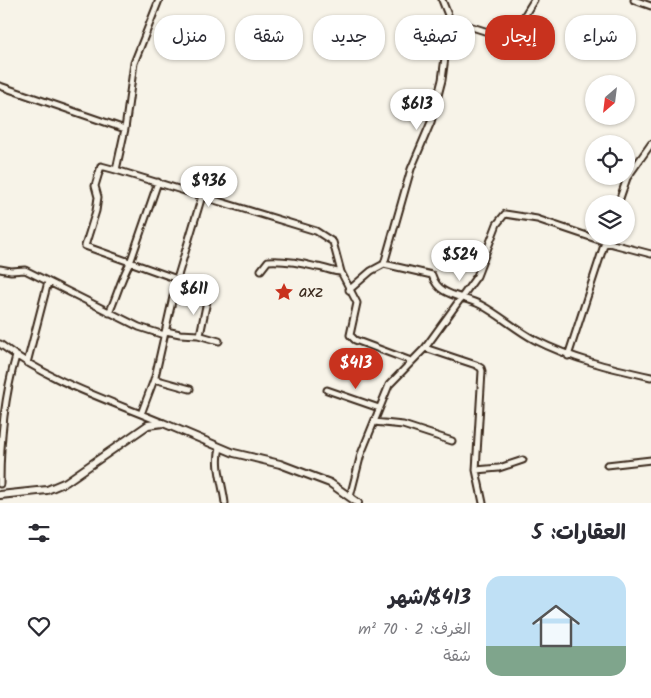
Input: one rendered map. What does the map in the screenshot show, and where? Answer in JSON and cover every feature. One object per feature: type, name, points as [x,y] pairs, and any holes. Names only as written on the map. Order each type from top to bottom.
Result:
[{"type":"street","points":[[116,170],[125,129],[134,63],[159,0]]},
{"type":"street","points":[[442,0],[448,15]]},
{"type":"street","points":[[475,28],[510,39],[534,0]]},
{"type":"street","points":[[634,0],[651,6]]},
{"type":"street","points":[[384,264],[411,169],[431,122],[442,80],[445,60]]},
{"type":"street","points":[[0,86],[125,129]]},
{"type":"street","points":[[621,195],[627,178],[651,144]]},
{"type":"street","points":[[177,279],[85,246],[96,211],[98,197],[96,186],[102,166],[316,231],[333,242],[349,290],[357,303],[350,335],[355,340],[411,361]]},
{"type":"street","points":[[109,313],[118,294],[125,271],[130,263],[158,182]]},
{"type":"street","points":[[141,414],[154,379],[177,279],[202,196]]},
{"type":"street","points":[[350,497],[356,471],[389,385],[425,348],[477,276],[497,224],[505,214],[537,218],[585,233]]},
{"type":"street","points":[[568,356],[604,245]]},
{"type":"street","points":[[624,245],[651,254]]},
{"type":"street","points":[[261,270],[268,261],[278,261],[342,272]]},
{"type":"street","points":[[349,290],[371,271],[384,264],[432,275],[435,284],[444,292],[481,305],[534,340],[568,356],[621,371],[651,377]]},
{"type":"street","points":[[0,269],[11,271],[25,270],[139,327],[165,333],[200,335],[219,341]]},
{"type":"street","points":[[28,363],[48,282]]},
{"type":"street","points":[[200,335],[207,301]]},
{"type":"street","points":[[0,344],[16,356],[62,381],[220,448],[280,464],[330,483],[358,503]]},
{"type":"street","points":[[425,348],[481,368],[476,470],[483,503]]},
{"type":"street","points":[[0,484],[2,433],[8,384],[16,356]]},
{"type":"street","points":[[154,379],[190,389]]},
{"type":"street","points":[[327,390],[379,408]]},
{"type":"street","points":[[374,422],[403,425],[452,441]]},
{"type":"street","points":[[0,495],[47,490],[66,482],[148,425],[163,423]]},
{"type":"street","points":[[220,448],[218,454],[219,469],[225,503]]},
{"type":"street","points":[[476,470],[499,468],[523,460]]},
{"type":"street","points":[[607,465],[651,460]]},
{"type":"place","name":"axz","points":[[284,292]]}]
